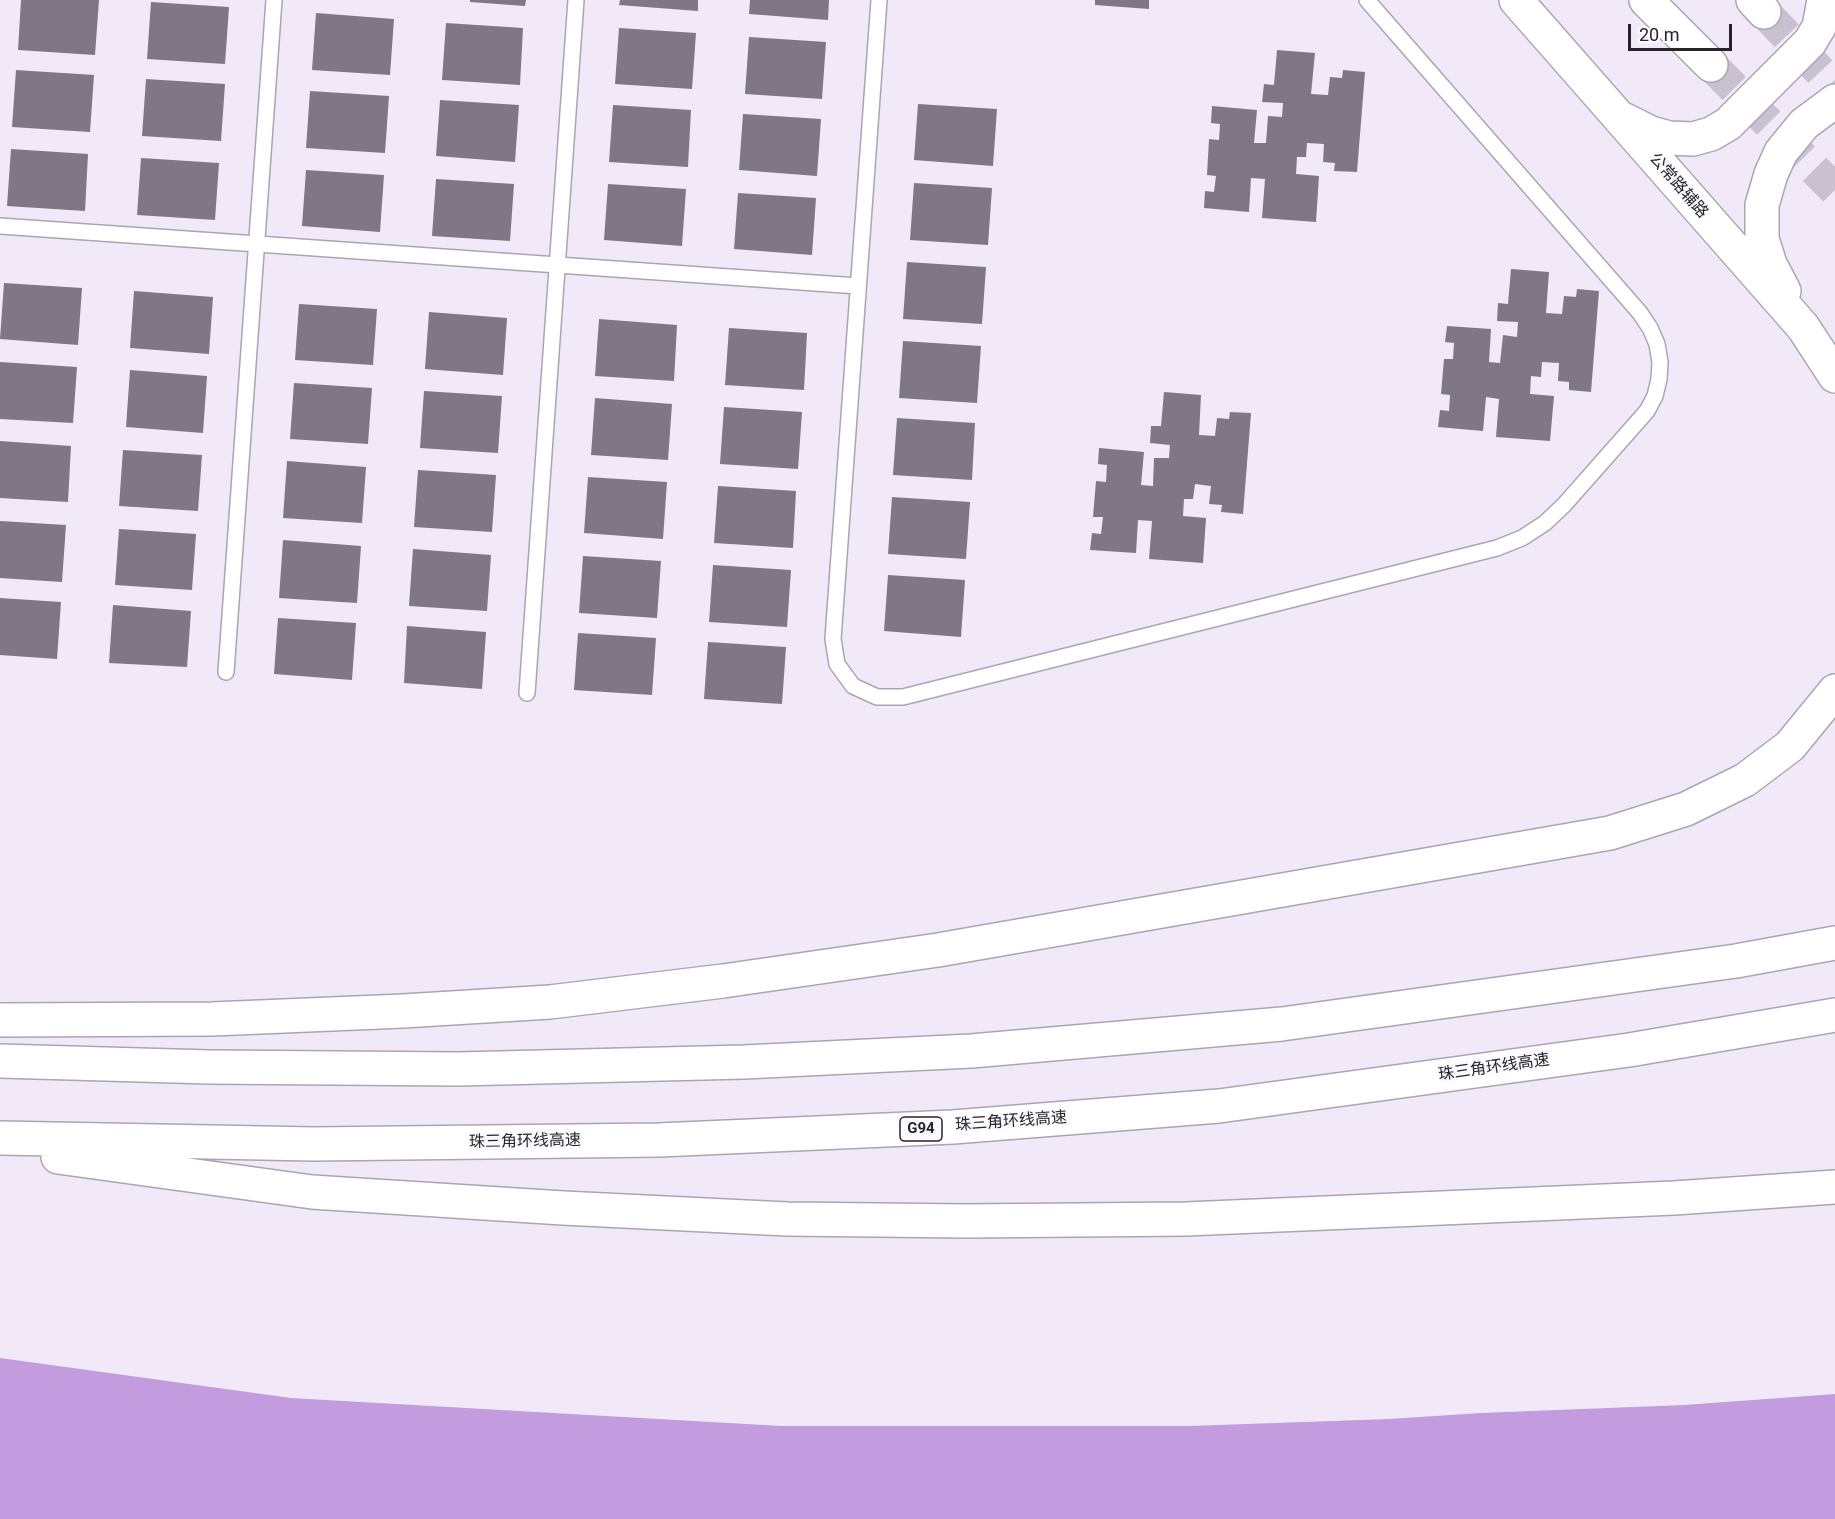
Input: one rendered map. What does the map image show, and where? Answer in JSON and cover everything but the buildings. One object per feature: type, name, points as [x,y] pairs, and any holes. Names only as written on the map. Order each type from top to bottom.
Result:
[{"type":"main road","name":"公常路辅路","points":[[1516,0],[1803,327],[1835,376]]},
{"type":"main road","points":[[1646,0],[1711,65]]},
{"type":"main road","points":[[1614,112],[1641,129],[1670,138],[1693,139],[1711,134],[1728,124],[1810,42],[1819,27],[1824,0]]},
{"type":"main road","points":[[1803,327],[1770,264],[1762,239],[1762,205],[1771,174],[1781,152],[1804,124],[1835,101]]},
{"type":"main road","points":[[0,1020],[212,1019],[550,1002],[938,950],[1610,833],[1686,810],[1745,780],[1790,746],[1835,691]]},
{"type":"main road","points":[[0,1061],[210,1067],[459,1069],[744,1062],[971,1051],[1282,1024],[1736,961],[1835,943]]},
{"type":"main road","name":"珠三角环线高速","points":[[0,1138],[385,1144],[659,1140],[953,1127],[1219,1106],[1629,1050],[1835,1015]]},
{"type":"main road","points":[[0,1149],[312,1192],[563,1208],[788,1218],[967,1221],[1209,1219],[1662,1198],[1835,1187]]},
{"type":"lane","points":[[226,672],[274,0]]},
{"type":"lane","points":[[526,693],[576,0]]},
{"type":"lane","points":[[879,0],[833,639],[837,664],[853,686],[877,697],[903,697],[1497,548],[1522,538],[1545,523],[1564,505],[1647,411],[1655,396],[1660,362],[1657,344],[1640,313],[1366,0]]},
{"type":"lane","points":[[0,226],[858,286]]},
{"type":"shaded area","points":[[0,1358],[291,1398],[781,1426],[1190,1426],[1684,1405],[1835,1394],[1835,1519],[0,1519]]},
{"type":"tunnel","points":[[1764,12],[1835,87]]},
{"type":"tunnel","points":[[1711,65],[1835,190]]}]
